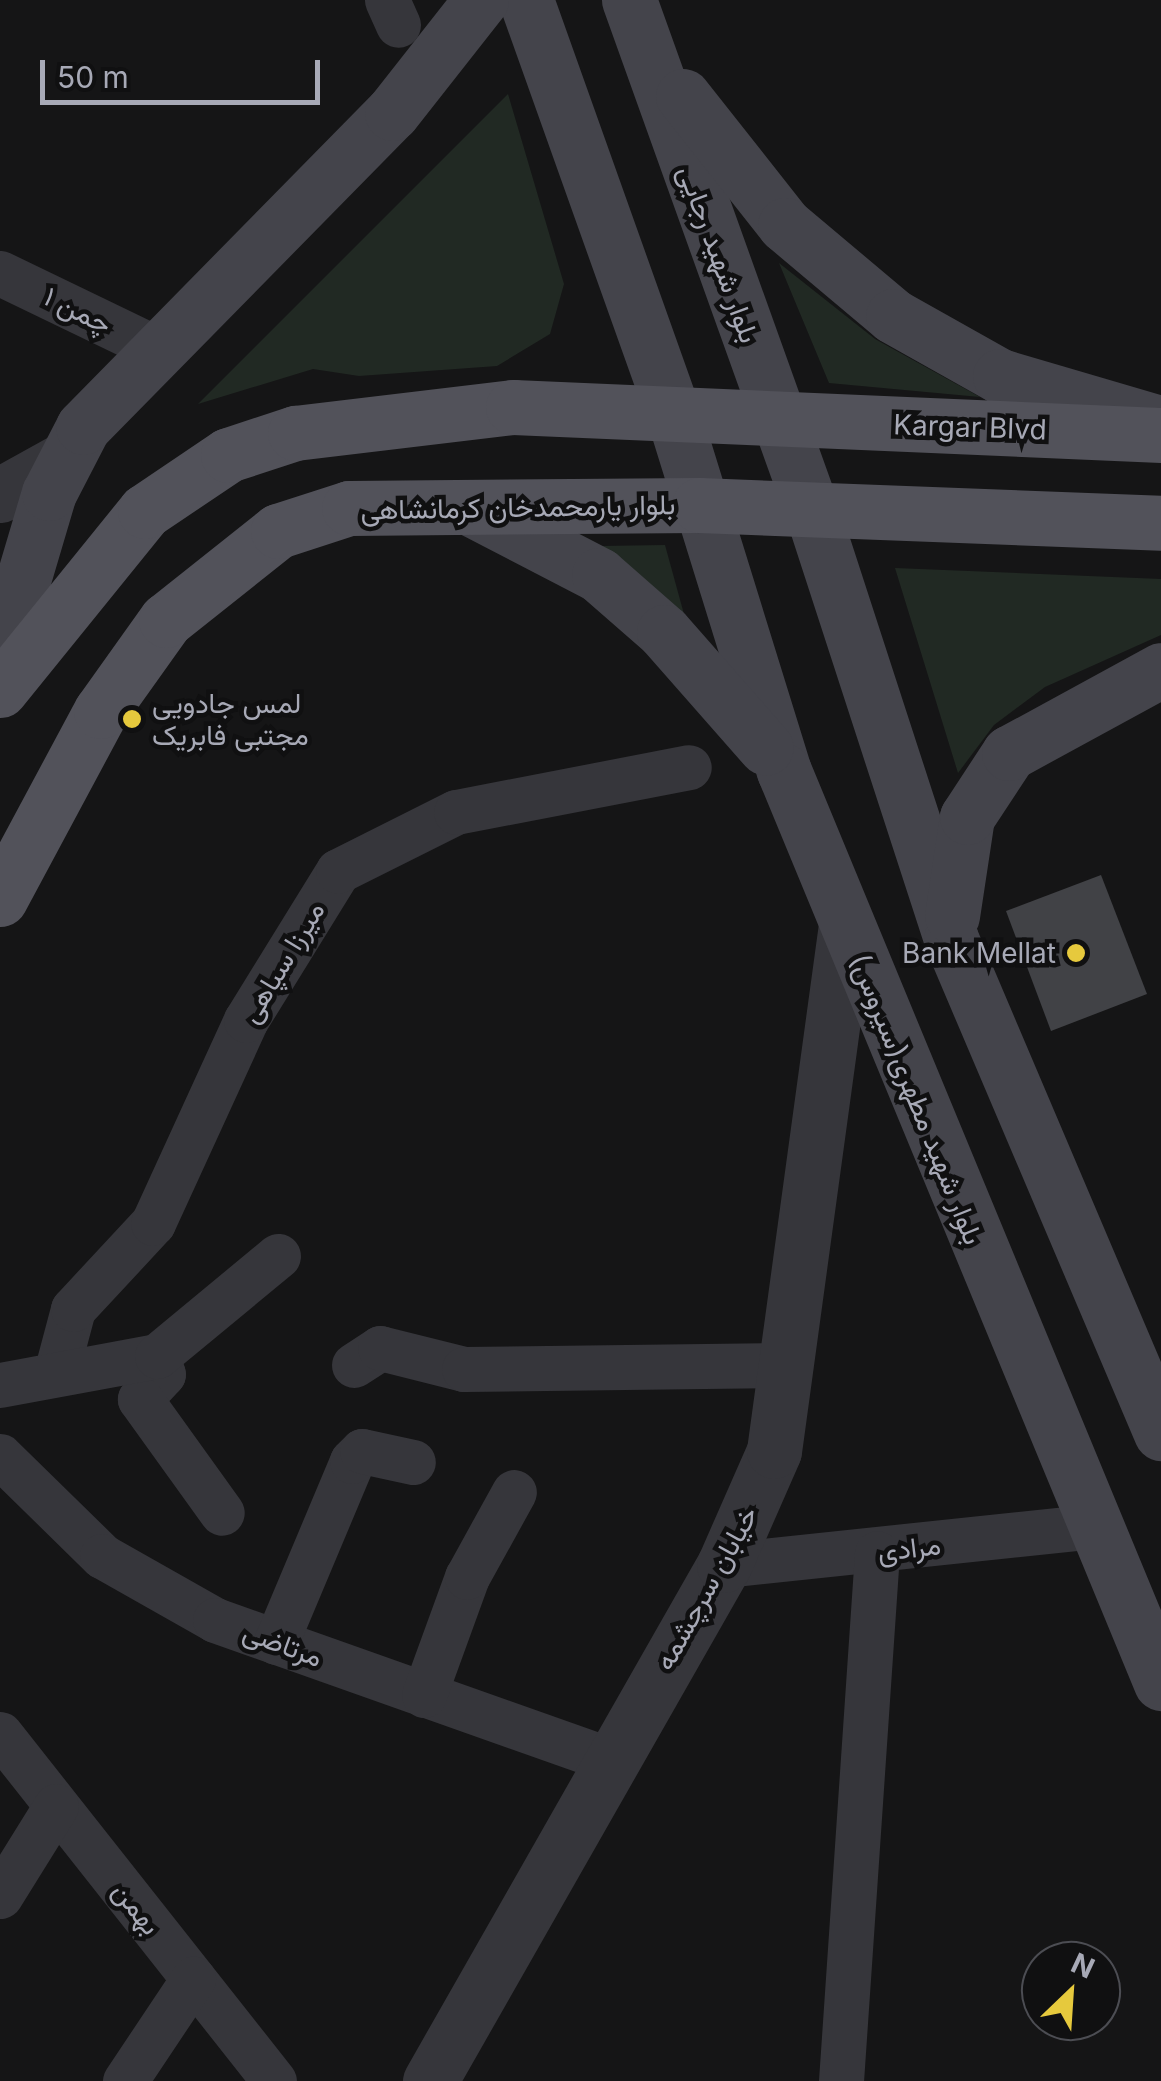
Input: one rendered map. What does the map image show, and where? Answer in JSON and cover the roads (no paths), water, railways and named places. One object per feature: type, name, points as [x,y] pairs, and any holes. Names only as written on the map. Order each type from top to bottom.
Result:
[{"type":"main road","points":[[0,658],[63,460],[155,348],[392,113],[481,0]]},
{"type":"main road","points":[[526,0],[673,414],[699,505]]},
{"type":"main road","points":[[634,14],[746,181],[852,286],[966,362],[1161,422]]},
{"type":"main road","name":"بلوار شهید رجایی","points":[[634,14],[811,508]]},
{"type":"main road","points":[[0,690],[145,511],[228,455],[398,414],[673,414],[778,420]]},
{"type":"main road","name":"Kargar Blvd","points":[[778,420],[1161,438]]},
{"type":"main road","points":[[1161,438],[1135,475],[1161,520]]},
{"type":"main road","name":"بلوار شهید مطهری(سیروس)","points":[[699,505],[784,770],[1161,1683]]},
{"type":"main road","name":"بلوار یارمحمدخان کرمانشاهی","points":[[0,899],[100,711],[166,620],[216,572],[278,531],[349,508],[811,508]]},
{"type":"main road","points":[[470,508],[599,575],[685,654],[784,770]]},
{"type":"main road","points":[[1161,520],[811,508],[952,938],[1161,1433]]},
{"type":"main road","points":[[952,938],[955,863],[986,780],[1049,725],[1161,670]]},
{"type":"street","name":"چمن ۱","points":[[8,271],[155,348]]},
{"type":"street","points":[[0,494],[63,460]]},
{"type":"street","name":"میرزا سپاهی","points":[[56,1373],[73,1308],[116,1273],[153,1223],[246,1020],[338,871],[456,812],[689,767]]},
{"type":"street","name":"خیابان سرچشمه","points":[[430,2081],[608,1759],[724,1566],[774,1452],[790,1365],[846,925]]},
{"type":"street","points":[[0,1385],[157,1356],[278,1256]]},
{"type":"street","points":[[354,1365],[380,1348],[464,1370],[790,1365]]},
{"type":"street","points":[[157,1356],[163,1374],[140,1400],[222,1513]]},
{"type":"street","points":[[276,1642],[352,1462],[362,1452],[413,1462]]},
{"type":"street","name":"مرتاضی","points":[[0,1456],[102,1556],[215,1620],[608,1759]]},
{"type":"street","points":[[424,1695],[467,1577],[514,1492]]},
{"type":"street","name":"مرادی","points":[[724,1566],[878,1553],[1094,1526]]},
{"type":"street","points":[[841,2081],[878,1553]]},
{"type":"street","name":"بهمن","points":[[0,1734],[274,2081]]},
{"type":"street","points":[[0,1896],[56,1806]]},
{"type":"street","points":[[125,2081],[192,1978]]},
{"type":"place","name":"لمس جادویی مجتبی فابریک","points":[[132,719]]},
{"type":"place","name":"Bank Mellat","points":[[1076,953]]}]
